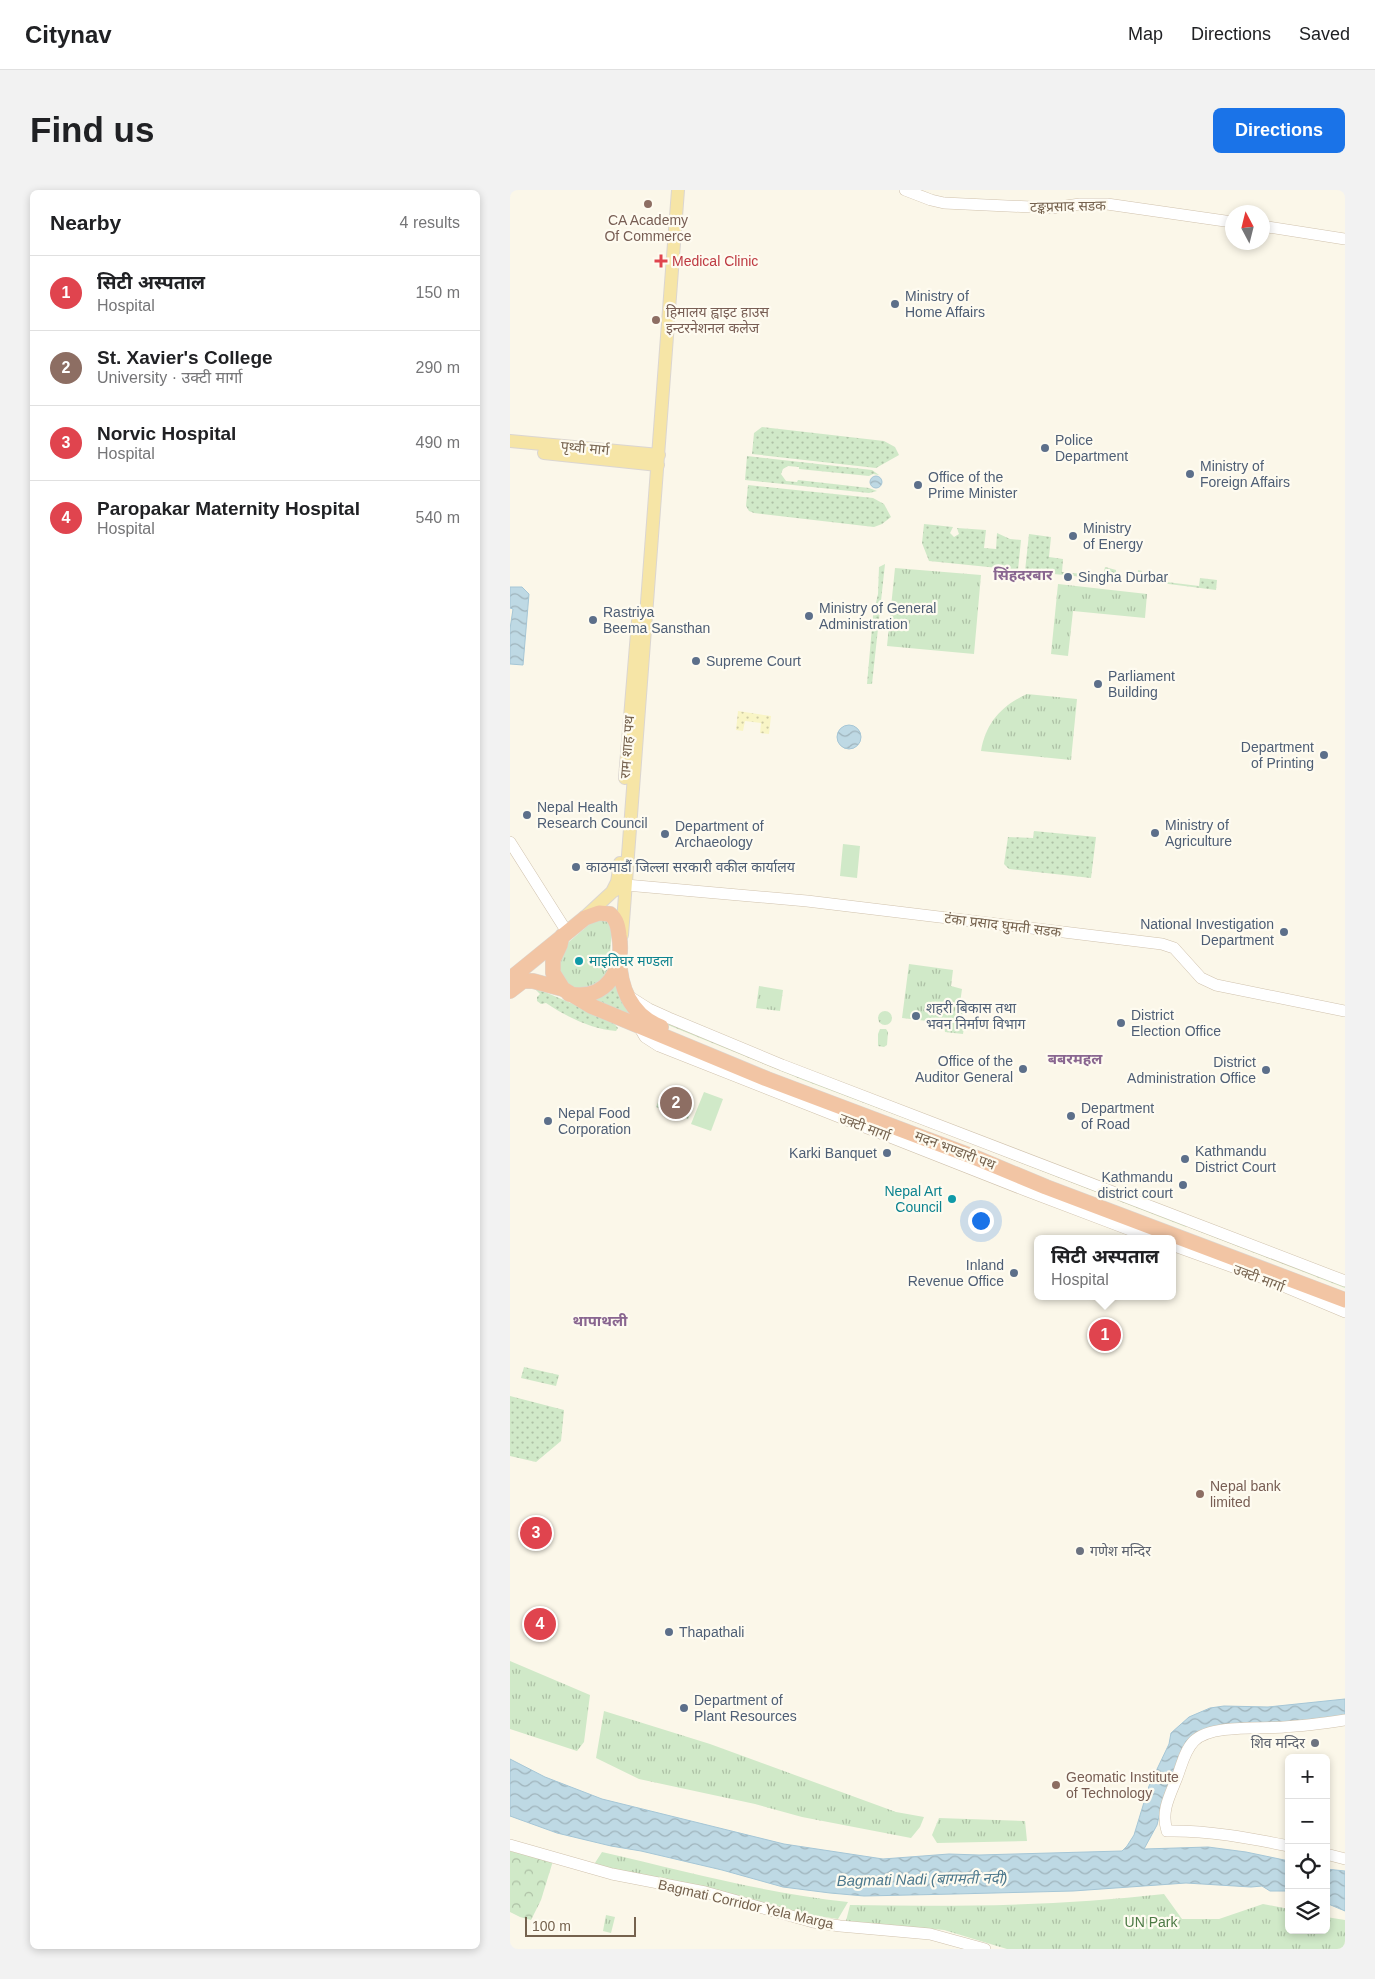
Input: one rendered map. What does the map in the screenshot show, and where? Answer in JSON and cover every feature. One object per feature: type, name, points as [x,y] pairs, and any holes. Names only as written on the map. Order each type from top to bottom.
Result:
[{"type":"highway","points":[[510,991],[524,981],[562,986],[587,994],[604,987],[613,976],[620,954],[618,929],[613,916],[606,912],[585,918],[514,975]]},
{"type":"highway","points":[[562,986],[552,968],[552,960],[564,934]]},
{"type":"highway","name":"मदन भण्डारी पथ","points":[[620,954],[621,977],[624,990],[634,1008],[644,1018],[658,1026],[862,1108],[977,1150],[1345,1292]]},
{"type":"highway","points":[[514,975],[534,971],[562,986]]},
{"type":"highway","name":"मदन भण्डारी पथ","points":[[562,986],[591,1006],[776,1083],[974,1157],[1046,1187],[1173,1235]]},
{"type":"highway","name":"मदन भण्डारी पथ","points":[[1176,1236],[1345,1300]]},
{"type":"main road","name":"राम शाह पथ","points":[[620,954],[655,459],[671,190]]},
{"type":"main road","name":"राम शाह पथ","points":[[612,892],[619,872],[632,690],[655,459],[678,190]]},
{"type":"main road","name":"पृथ्वी मार्ग","points":[[510,441],[655,459]]},
{"type":"main road","name":"पृथ्वी मार्ग","points":[[510,450],[655,459]]},
{"type":"main road","points":[[585,918],[612,892],[626,890]]},
{"type":"street","name":"टङ्कप्रसाद सडक","points":[[905,190],[944,203],[1044,207],[1100,204],[1225,221]]},
{"type":"street","points":[[919,190],[931,200]]},
{"type":"street","points":[[1270,227],[1345,239]]},
{"type":"street","points":[[510,842],[564,934]]},
{"type":"street","name":"टंका प्रसाद घुमती सडक","points":[[626,890],[643,886],[825,904],[1162,944],[1174,948],[1201,978],[1216,984],[1345,1011]]},
{"type":"street","points":[[624,990],[632,999],[649,1009],[782,1065],[1345,1281]]},
{"type":"street","name":"उक्टी मार्गा","points":[[644,1029],[645,1037],[659,1046],[1143,1235]]},
{"type":"street","name":"उक्टी मार्गा","points":[[1176,1246],[1269,1280],[1345,1312]]},
{"type":"street","points":[[1285,1845],[1192,1832],[1166,1831],[1164,1820],[1165,1808],[1185,1755],[1194,1741],[1218,1731],[1241,1728],[1282,1727],[1345,1720]]},
{"type":"street","name":"Bagmati Corridor Yela Marga","points":[[510,1845],[604,1871],[705,1892],[813,1922],[930,1934],[985,1949]]},
{"type":"street","points":[[1330,1855],[1345,1859]]},
{"type":"green space","points":[[762,427],[884,441],[895,447],[899,455],[876,468],[752,454],[754,433]]},
{"type":"green space","points":[[747,456],[872,470],[879,475],[873,474],[869,476],[799,469],[799,467],[788,466],[783,469],[781,474],[786,481],[797,482],[798,480],[869,488],[877,491],[869,493],[745,480]]},
{"type":"green space","points":[[748,485],[873,498],[884,504],[891,517],[874,527],[754,513],[749,511],[746,506]]},
{"type":"green space","points":[[924,524],[953,527],[950,533],[954,537],[959,534],[957,528],[986,530],[984,548],[996,549],[997,533],[1010,539],[1021,540],[1018,570],[929,561],[922,543]]},
{"type":"green space","points":[[1029,534],[1051,537],[1049,557],[1063,559],[1062,572],[1103,576],[1105,567],[1116,570],[1116,573],[1112,580],[1025,571]]},
{"type":"green space","points":[[885,564],[872,684],[867,684],[873,616],[878,594],[879,567]]},
{"type":"green space","points":[[895,568],[981,575],[974,654],[887,646]]},
{"type":"green space","points":[[1138,570],[1142,571],[1142,579],[1199,586],[1200,578],[1217,580],[1216,590],[1137,580]]},
{"type":"green space","points":[[1058,584],[1147,594],[1145,618],[1073,611],[1068,656],[1051,654]]},
{"type":"green space","points":[[1027,694],[1077,699],[1071,760],[981,751],[983,741],[996,716],[1010,704]]},
{"type":"green space","points":[[1034,831],[1096,837],[1091,878],[1009,869],[1004,864],[1008,837],[1033,838]]},
{"type":"green space","points":[[843,844],[860,846],[857,878],[840,876]]},
{"type":"green space","points":[[606,916],[612,926],[609,969],[605,977],[586,989],[569,986],[556,970],[563,947],[592,922]]},
{"type":"green space","points":[[909,964],[953,970],[951,986],[962,989],[960,1003],[963,1005],[962,1019],[965,1021],[963,1034],[945,1032],[944,1023],[902,1018]]},
{"type":"green space","points":[[614,983],[634,1015],[592,1002],[604,995]]},
{"type":"green space","points":[[759,986],[783,990],[780,1011],[756,1008]]},
{"type":"green space","points":[[533,987],[611,1020],[618,1028],[616,1031],[597,1028],[562,1013],[546,1003],[541,1004],[537,1001],[537,997],[540,994]]},
{"type":"green space","points":[[885,1011],[890,1013],[892,1018],[890,1023],[885,1025],[880,1023],[878,1018],[880,1013]]},
{"type":"green space","points":[[658,1018],[976,1145],[803,1080],[668,1025]]},
{"type":"green space","points":[[880,1029],[886,1029],[888,1032],[887,1045],[884,1047],[878,1046]]},
{"type":"green space","points":[[704,1092],[723,1099],[711,1131],[691,1124]]},
{"type":"green space","points":[[661,1095],[669,1098],[668,1101],[679,1105],[681,1101],[693,1106],[688,1119],[656,1107]]},
{"type":"green space","points":[[980,1147],[1187,1225],[1186,1227]]},
{"type":"green space","points":[[1190,1228],[1345,1286],[1345,1288]]},
{"type":"green space","points":[[524,1367],[559,1375],[556,1386],[521,1378]]},
{"type":"green space","points":[[510,1396],[564,1410],[561,1441],[536,1462],[510,1456]]},
{"type":"green space","points":[[510,1661],[590,1695],[584,1742],[577,1751],[510,1729]]},
{"type":"green space","points":[[604,1711],[710,1744],[896,1812],[924,1817],[920,1827],[911,1838],[802,1817],[755,1804],[639,1779],[596,1758]]},
{"type":"green space","points":[[939,1818],[1025,1821],[1027,1841],[937,1843],[932,1835]]},
{"type":"green space","points":[[510,1851],[553,1861],[541,1900],[531,1920],[510,1912]]},
{"type":"green space","points":[[602,1852],[755,1887],[848,1902],[838,1919],[782,1911],[593,1866]]},
{"type":"green space","name":"UN Park","points":[[1164,1894],[1182,1919],[1219,1919],[1263,1904],[1285,1908],[1285,1934],[1330,1934],[1330,1918],[1345,1920],[1345,1949],[1007,1949],[944,1930],[846,1921],[850,1905],[1007,1905]]},
{"type":"green space","points":[[606,1915],[615,1917],[611,1933],[603,1931]]},
{"type":"sand","points":[[738,711],[771,716],[769,734],[760,733],[761,723],[745,721],[743,731],[736,730]]},
{"type":"water","points":[[874,476],[878,476],[882,482],[878,488],[874,488],[870,484],[870,480]]},
{"type":"water","points":[[510,587],[522,587],[529,594],[523,665],[510,664],[510,629],[513,609],[510,608]]},
{"type":"water","points":[[849,725],[858,728],[861,737],[858,746],[849,749],[840,746],[837,737],[840,728]]},
{"type":"water","name":"Bagmati Nadi (बागमती नदी)","points":[[1345,1699],[1345,1716],[1191,1736],[1185,1742],[1187,1745],[1162,1804],[1157,1825],[1144,1849],[1208,1847],[1285,1860],[1285,1891],[1270,1891],[1262,1886],[1186,1883],[1073,1891],[864,1896],[830,1893],[783,1887],[722,1870],[611,1846],[557,1833],[510,1816],[510,1759],[545,1777],[602,1799],[784,1844],[883,1859],[949,1854],[979,1855],[1122,1851],[1134,1835],[1149,1786],[1169,1744],[1171,1733],[1189,1717],[1210,1708],[1224,1706],[1268,1707]]},
{"type":"water","points":[[1330,1869],[1345,1871],[1345,1911],[1330,1905]]},
{"type":"place","name":"CA Academy Of Commerce","points":[[648,204]]},
{"type":"place","name":"Medical Clinic","points":[[661,261]]},
{"type":"place","name":"Ministry of Home Affairs","points":[[895,304]]},
{"type":"place","name":"हिमालय ह्वाइट हाउस इन्टरनेशनल कलेज","points":[[656,320]]},
{"type":"place","name":"Police Department","points":[[1045,448]]},
{"type":"place","name":"Ministry of Foreign Affairs","points":[[1190,474]]},
{"type":"place","name":"Office of the Prime Minister","points":[[918,485]]},
{"type":"place","name":"Ministry of Energy","points":[[1073,536]]},
{"type":"place","name":"Singha Durbar","points":[[1068,577]]},
{"type":"place","name":"Ministry of General Administration","points":[[809,616]]},
{"type":"place","name":"Rastriya Beema Sansthan","points":[[593,620]]},
{"type":"place","name":"Supreme Court","points":[[696,661]]},
{"type":"place","name":"Parliament Building","points":[[1098,684]]},
{"type":"place","name":"Department of Printing","points":[[1324,755]]},
{"type":"place","name":"Nepal Health Research Council","points":[[527,815]]},
{"type":"place","name":"Ministry of Agriculture","points":[[1155,833]]},
{"type":"place","name":"Department of Archaeology","points":[[665,834]]},
{"type":"place","name":"काठमाडौं जिल्ला सरकारी वकील कार्यालय","points":[[576,867]]},
{"type":"place","name":"National Investigation Department","points":[[1284,932]]},
{"type":"place","name":"माइतिघर मण्डला","points":[[579,961]]},
{"type":"place","name":"शहरी बिकास तथा भवन निर्माण विभाग","points":[[916,1016]]},
{"type":"place","name":"District Election Office","points":[[1121,1023]]},
{"type":"place","name":"Office of the Auditor General","points":[[1023,1069]]},
{"type":"place","name":"District Administration Office","points":[[1266,1070]]},
{"type":"place","name":"St. Xavier's College","points":[[676,1103]]},
{"type":"place","name":"Department of Road","points":[[1071,1116]]},
{"type":"place","name":"Nepal Food Corporation","points":[[548,1121]]},
{"type":"place","name":"Karki Banquet","points":[[887,1153]]},
{"type":"place","name":"Kathmandu District Court","points":[[1185,1159]]},
{"type":"place","name":"Kathmandu district court","points":[[1183,1185]]},
{"type":"place","name":"Nepal Art Council","points":[[952,1199]]},
{"type":"place","name":"Inland Revenue Office","points":[[1014,1273]]},
{"type":"place","name":"सिटी अस्पताल","points":[[1105,1335]]},
{"type":"place","name":"Nepal bank limited","points":[[1200,1494]]},
{"type":"place","name":"Norvic Hospital","points":[[536,1533]]},
{"type":"place","name":"गणेश मन्दिर","points":[[1080,1551]]},
{"type":"place","name":"Paropakar Maternity Hospital","points":[[540,1624]]},
{"type":"place","name":"Thapathali","points":[[669,1632]]},
{"type":"place","name":"Department of Plant Resources","points":[[684,1708]]},
{"type":"place","name":"शिव मन्दिर","points":[[1315,1743]]},
{"type":"place","name":"Geomatic Institute of Technology","points":[[1056,1785]]},
{"type":"district","name":"सिंहदरबार","points":[[1023,574]]},
{"type":"district","name":"बबरमहल","points":[[1075,1058]]},
{"type":"district","name":"थापाथली","points":[[600,1320]]}]
